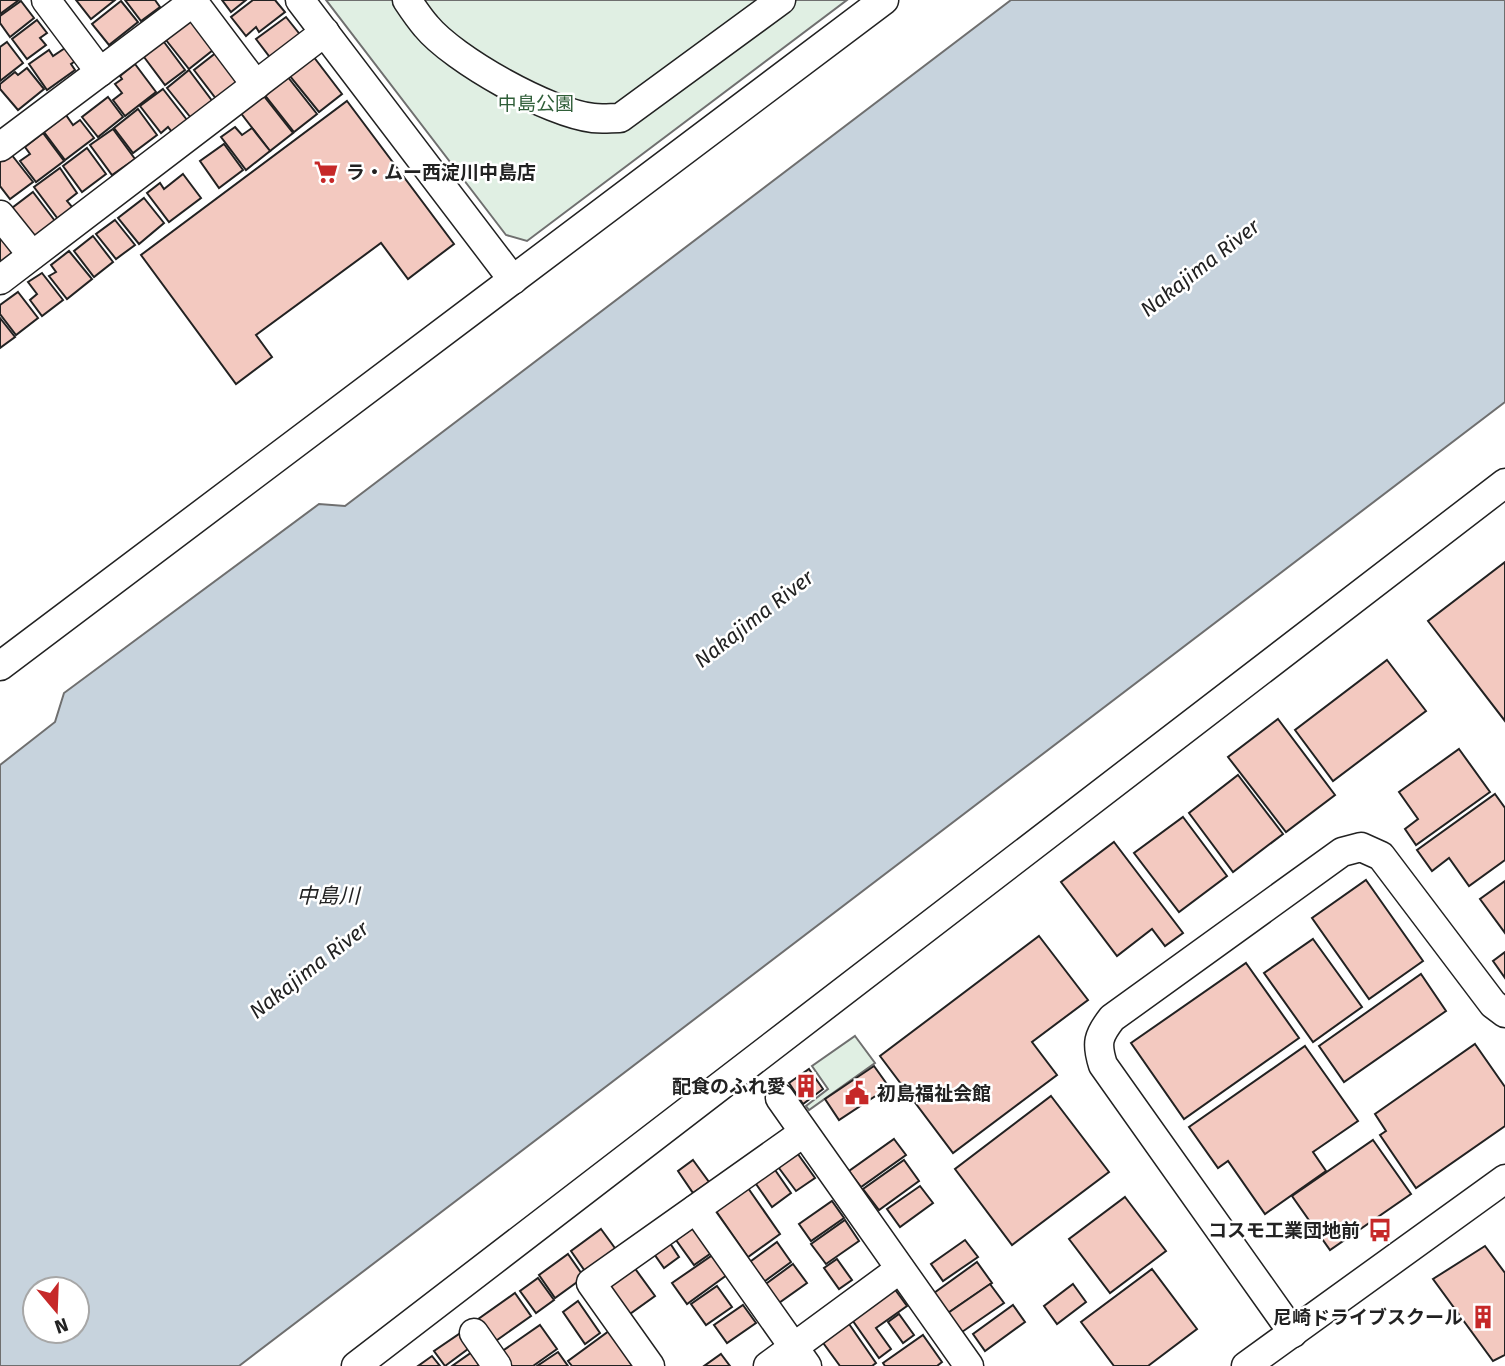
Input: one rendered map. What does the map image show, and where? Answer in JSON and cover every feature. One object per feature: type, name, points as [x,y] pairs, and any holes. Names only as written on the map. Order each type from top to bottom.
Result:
[{"type":"street","points":[[46,0],[100,72]]},
{"type":"street","points":[[300,0],[513,280]]},
{"type":"street","points":[[407,0],[427,28],[493,79],[552,106],[592,118],[620,118],[781,0]]},
{"type":"street","points":[[0,666],[884,0]]},
{"type":"street","points":[[4,136],[100,72],[193,1],[256,85]]},
{"type":"street","points":[[0,280],[325,32]]},
{"type":"street","points":[[0,215],[32,256]]},
{"type":"street","points":[[357,1366],[1505,483]]},
{"type":"street","points":[[1293,1333],[1103,1065],[1098,1049],[1101,1032],[1112,1018],[1342,852],[1361,847],[1381,856],[1493,1004],[1505,1013]]},
{"type":"street","points":[[779,1098],[969,1366]]},
{"type":"street","points":[[650,1366],[591,1283],[803,1133]]},
{"type":"street","points":[[1246,1366],[1505,1179]]},
{"type":"street","points":[[696,1209],[800,1357]]},
{"type":"street","points":[[768,1366],[800,1357],[900,1269]]},
{"type":"street","points":[[474,1333],[497,1366]]},
{"type":"green space","name":"中島公園","points":[[326,0],[847,0],[527,241],[506,235]]},
{"type":"green space","points":[[855,1036],[875,1063],[809,1110],[806,1106],[828,1089],[812,1066]]},
{"type":"water","name":"中島川","points":[[1011,0],[1505,0],[1505,402],[239,1366],[0,1366],[0,765],[55,722],[64,693],[319,504],[345,506]]},
{"type":"building","points":[[0,0],[19,0],[0,14]]},
{"type":"building","points":[[76,0],[115,0],[91,19]]},
{"type":"building","points":[[125,0],[155,0],[160,7],[141,21]]},
{"type":"building","points":[[222,0],[246,0],[231,12]]},
{"type":"building","points":[[253,0],[275,0],[285,12],[259,32],[256,27],[246,36],[231,17]]},
{"type":"building","points":[[21,1],[34,18],[10,37],[0,23],[0,16]]},
{"type":"building","points":[[121,1],[138,22],[109,45],[92,24]]},
{"type":"building","points":[[286,17],[302,37],[272,60],[256,39]]},
{"type":"building","points":[[37,20],[47,33],[40,38],[46,45],[27,59],[12,39]]},
{"type":"building","points":[[190,20],[213,50],[189,69],[166,40]]},
{"type":"building","points":[[161,38],[185,70],[165,85],[144,57],[152,50],[151,46]]},
{"type":"building","points":[[7,42],[23,63],[0,81],[0,47]]},
{"type":"building","points":[[71,44],[81,57],[71,64],[75,70],[47,90],[29,64],[49,50],[53,56]]},
{"type":"building","points":[[217,52],[240,82],[217,100],[194,70]]},
{"type":"building","points":[[313,56],[342,94],[319,112],[289,75]]},
{"type":"building","points":[[135,64],[156,92],[125,116],[113,100],[122,93],[115,84],[122,79],[120,76]]},
{"type":"building","points":[[27,68],[44,89],[18,110],[0,89],[0,84],[15,72],[18,75]]},
{"type":"building","points":[[189,70],[213,102],[191,118],[167,88]]},
{"type":"building","points":[[287,76],[317,114],[294,132],[264,94]]},
{"type":"building","points":[[163,89],[187,120],[172,132],[168,127],[161,133],[140,106]]},
{"type":"building","points":[[263,95],[293,133],[270,151],[240,112]]},
{"type":"building","points":[[108,97],[123,117],[98,137],[82,117]]},
{"type":"building","name":"ラ・ムー西淀川中島店","points":[[347,101],[454,244],[408,279],[381,243],[256,335],[272,357],[236,384],[141,255]]},
{"type":"building","points":[[138,109],[157,135],[133,153],[114,128]]},
{"type":"building","points":[[66,115],[73,125],[80,120],[94,138],[65,160],[44,132]]},
{"type":"building","points":[[235,127],[242,135],[252,128],[270,151],[246,170],[221,137]]},
{"type":"building","points":[[113,129],[135,159],[112,175],[90,145]]},
{"type":"building","points":[[43,133],[64,161],[36,182],[20,161],[30,154],[25,147]]},
{"type":"building","points":[[224,144],[243,170],[219,188],[200,161]]},
{"type":"building","points":[[87,148],[106,174],[82,192],[63,166]]},
{"type":"building","points":[[11,154],[33,182],[10,199],[0,186],[0,162]]},
{"type":"building","points":[[60,168],[77,193],[67,201],[73,208],[58,219],[34,187]]},
{"type":"building","points":[[183,174],[201,198],[169,222],[147,193],[160,183],[164,189]]},
{"type":"building","points":[[33,192],[55,221],[35,237],[12,208]]},
{"type":"building","points":[[144,198],[164,223],[139,244],[118,218]]},
{"type":"building","points":[[115,220],[135,245],[116,259],[96,234]]},
{"type":"building","points":[[0,228],[17,251],[0,264]]},
{"type":"building","points":[[93,236],[113,262],[94,277],[74,251]]},
{"type":"building","points":[[69,251],[92,279],[67,299],[49,276],[56,272],[51,265]]},
{"type":"building","points":[[42,273],[63,300],[42,316],[30,300],[37,294],[28,282]]},
{"type":"building","points":[[18,292],[38,318],[16,335],[0,314],[0,305]]},
{"type":"building","points":[[0,318],[15,337],[0,348]]},
{"type":"building","points":[[1505,562],[1505,721],[1428,621]]},
{"type":"building","points":[[1387,660],[1426,711],[1333,781],[1295,730]]},
{"type":"building","points":[[1278,719],[1335,795],[1286,832],[1228,757]]},
{"type":"building","points":[[1459,749],[1490,792],[1416,845],[1405,829],[1418,819],[1399,792]]},
{"type":"building","points":[[1238,775],[1283,834],[1233,872],[1189,813]]},
{"type":"building","points":[[1495,794],[1505,808],[1505,860],[1469,886],[1449,858],[1432,871],[1417,850]]},
{"type":"building","points":[[1183,817],[1227,876],[1179,912],[1134,853]]},
{"type":"building","points":[[1114,842],[1183,933],[1165,946],[1152,929],[1117,956],[1061,882]]},
{"type":"building","points":[[1366,880],[1423,961],[1369,999],[1312,918]]},
{"type":"building","points":[[1505,881],[1505,933],[1480,899]]},
{"type":"building","points":[[1039,936],[1088,1000],[1032,1042],[1057,1075],[953,1153],[880,1056]]},
{"type":"building","points":[[1313,939],[1362,1007],[1313,1042],[1264,973]]},
{"type":"building","points":[[1505,952],[1505,978],[1493,961]]},
{"type":"building","points":[[1246,963],[1299,1038],[1184,1119],[1131,1043]]},
{"type":"building","points":[[1421,974],[1446,1011],[1344,1082],[1319,1046]]},
{"type":"building","points":[[1475,1044],[1505,1087],[1505,1126],[1416,1188],[1380,1135],[1386,1131],[1375,1114]]},
{"type":"building","points":[[1305,1046],[1358,1121],[1313,1152],[1326,1171],[1265,1214],[1228,1161],[1218,1168],[1189,1127]]},
{"type":"building","name":"初島福祉会館","points":[[874,1066],[889,1087],[839,1120],[825,1099]]},
{"type":"building","name":"配食のふれ愛","points":[[809,1069],[823,1089],[803,1104],[789,1083]]},
{"type":"building","points":[[1051,1096],[1109,1172],[1012,1245],[955,1169]]},
{"type":"building","points":[[894,1139],[906,1155],[861,1187],[849,1171]]},
{"type":"building","points":[[1373,1140],[1411,1194],[1330,1250],[1292,1196]]},
{"type":"building","points":[[795,1150],[815,1178],[796,1191],[776,1164]]},
{"type":"building","points":[[693,1160],[709,1182],[693,1193],[678,1171]]},
{"type":"building","points":[[904,1160],[919,1181],[879,1210],[863,1189]]},
{"type":"building","points":[[773,1167],[791,1193],[772,1207],[754,1181]]},
{"type":"building","points":[[920,1186],[933,1203],[900,1227],[887,1209]]},
{"type":"building","points":[[748,1188],[780,1234],[748,1257],[716,1211]]},
{"type":"building","points":[[1125,1197],[1166,1251],[1110,1293],[1069,1239]]},
{"type":"building","points":[[832,1201],[844,1218],[811,1241],[799,1224]]},
{"type":"building","points":[[845,1220],[859,1241],[826,1264],[811,1244]]},
{"type":"building","points":[[699,1224],[717,1249],[694,1265],[676,1240]]},
{"type":"building","points":[[601,1229],[620,1255],[589,1277],[571,1251]]},
{"type":"building","points":[[668,1240],[679,1257],[664,1268],[652,1251]]},
{"type":"building","points":[[965,1240],[978,1257],[943,1281],[931,1264]]},
{"type":"building","points":[[777,1242],[791,1262],[761,1284],[747,1264]]},
{"type":"building","name":"尼崎ドライブスクール","points":[[1485,1246],[1505,1273],[1505,1355],[1493,1361],[1433,1279]]},
{"type":"building","points":[[717,1252],[731,1272],[687,1304],[672,1283]]},
{"type":"building","points":[[568,1254],[584,1277],[555,1298],[539,1275]]},
{"type":"building","points":[[837,1259],[852,1280],[839,1289],[824,1268]]},
{"type":"building","points":[[977,1262],[992,1283],[948,1313],[934,1293]]},
{"type":"building","points":[[631,1263],[655,1296],[627,1316],[604,1283]]},
{"type":"building","points":[[793,1264],[807,1283],[776,1305],[763,1286]]},
{"type":"building","points":[[1152,1269],[1197,1329],[1148,1366],[1114,1366],[1081,1322]]},
{"type":"building","points":[[538,1278],[554,1300],[536,1313],[520,1291]]},
{"type":"building","points":[[891,1284],[907,1306],[876,1328],[891,1349],[879,1358],[848,1314]]},
{"type":"building","points":[[990,1284],[1004,1303],[962,1332],[948,1313]]},
{"type":"building","points":[[1073,1284],[1086,1302],[1057,1324],[1044,1306]]},
{"type":"building","points":[[717,1286],[732,1307],[706,1325],[691,1304]]},
{"type":"building","points":[[515,1293],[531,1316],[490,1345],[474,1322]]},
{"type":"building","points":[[578,1301],[600,1333],[585,1344],[563,1312]]},
{"type":"building","points":[[743,1305],[756,1323],[727,1343],[714,1325]]},
{"type":"building","points":[[1013,1305],[1025,1322],[985,1351],[973,1334]]},
{"type":"building","points":[[899,1314],[914,1335],[903,1343],[888,1322]]},
{"type":"building","points":[[847,1321],[876,1363],[872,1366],[840,1366],[821,1340]]},
{"type":"building","points":[[540,1325],[557,1349],[533,1366],[511,1366],[501,1352]]},
{"type":"building","points":[[609,1331],[633,1366],[572,1366],[568,1361]]},
{"type":"building","points":[[462,1332],[472,1346],[445,1366],[434,1351]]},
{"type":"building","points":[[923,1335],[942,1362],[937,1366],[885,1366],[883,1363]]},
{"type":"building","points":[[475,1350],[486,1366],[452,1366]]},
{"type":"building","points":[[558,1352],[568,1366],[537,1366]]},
{"type":"building","points":[[721,1354],[730,1366],[704,1366]]},
{"type":"building","points":[[432,1356],[440,1366],[418,1366]]},
{"type":"place","name":"ラ・ムー西淀川中島店","points":[[326,172]]},
{"type":"place","name":"配食のふれ愛","points":[[806,1086]]},
{"type":"place","name":"初島福祉会館","points":[[857,1093]]},
{"type":"place","name":"コスモ工業団地前","points":[[1380,1230]]},
{"type":"place","name":"尼崎ドライブスクール","points":[[1483,1317]]},
{"type":"water label","name":"Nakajima River","points":[[1200,268]]},
{"type":"water label","name":"Nakajima River","points":[[754,619]]},
{"type":"water label","name":"Nakajima River","points":[[309,970]]}]
